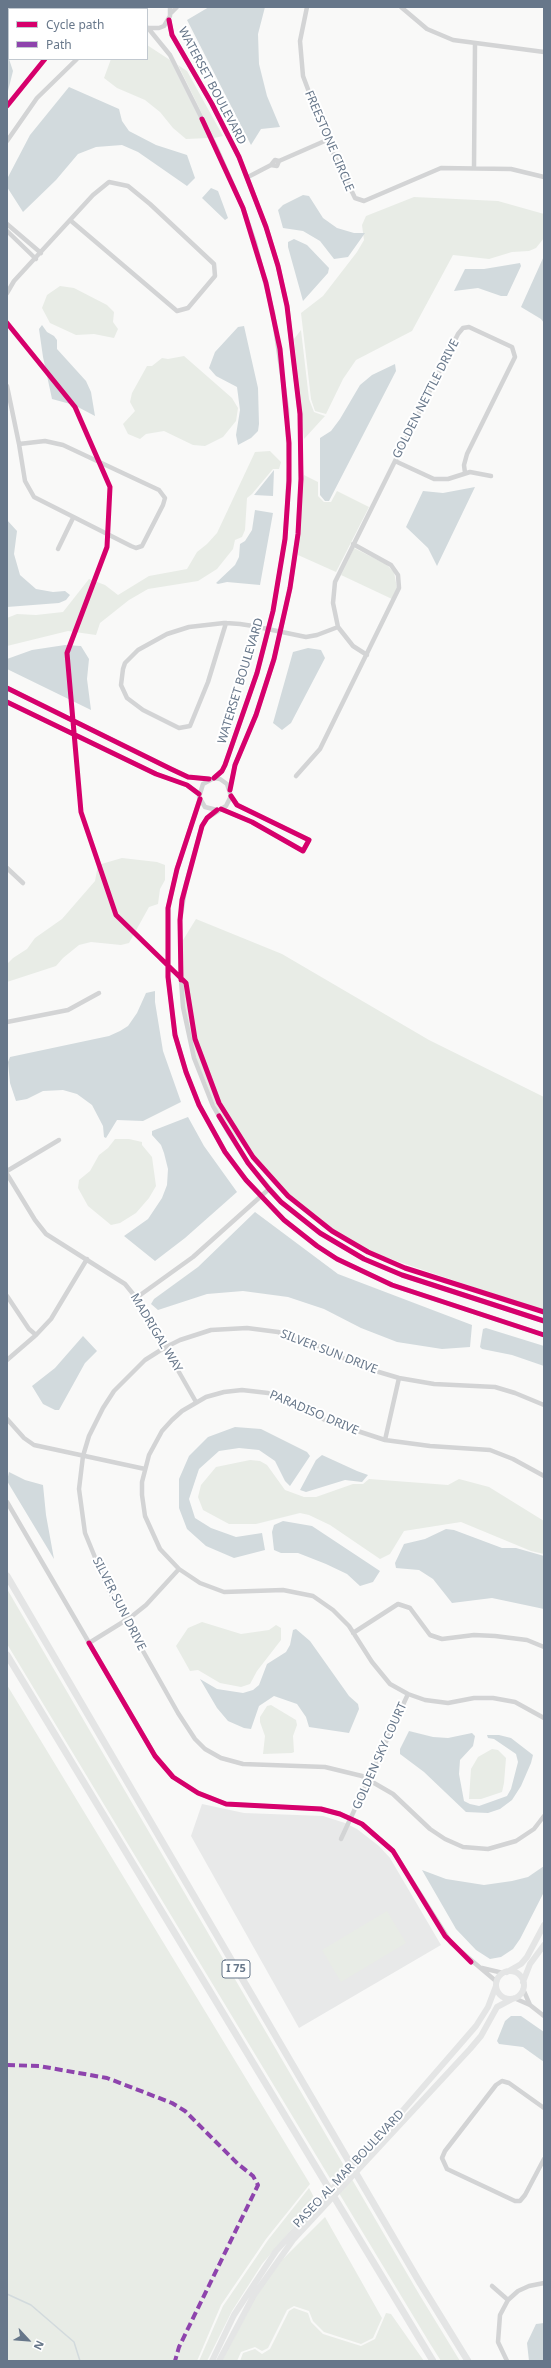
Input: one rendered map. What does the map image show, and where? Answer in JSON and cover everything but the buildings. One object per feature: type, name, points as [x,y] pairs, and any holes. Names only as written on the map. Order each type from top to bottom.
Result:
[{"type":"highway","name":"I 75","points":[[7,1576],[420,2283],[468,2361]]},
{"type":"highway","name":"I 75","points":[[7,1655],[433,2361]]},
{"type":"main road","points":[[544,1924],[527,1957],[521,1964],[505,1973],[497,1984],[501,1996],[513,1999],[523,1989],[523,1982],[530,1964],[544,1945]]},
{"type":"main road","points":[[505,1973],[517,1974],[523,1982]]},
{"type":"main road","name":"PASEO AL MAR BOULEVARD","points":[[212,2361],[234,2315],[276,2251],[476,2026],[488,2007],[497,1984]]},
{"type":"main road","name":"PASEO AL MAR BOULEVARD","points":[[219,2361],[254,2295],[293,2240],[481,2036],[497,2007],[513,1999]]},
{"type":"street","points":[[148,28],[159,28],[169,20],[171,14],[170,7]]},
{"type":"street","points":[[171,14],[178,7]]},
{"type":"street","name":"FREESTONE CIRCLE","points":[[307,7],[300,41],[302,76],[327,140],[354,198],[360,201],[434,170],[474,168],[511,169],[544,177]]},
{"type":"street","points":[[401,7],[416,22],[438,34],[475,44],[544,52]]},
{"type":"street","name":"WATERSET BOULEVARD","points":[[169,20],[172,35],[212,104],[248,177],[273,248],[283,286],[294,352],[300,414],[302,480],[298,534],[290,588],[280,633],[261,699],[235,766],[230,790]]},
{"type":"street","name":"WATERSET BOULEVARD","points":[[148,29],[170,55],[232,181],[255,243],[273,313],[286,402],[289,481],[285,539],[278,586],[269,630],[257,673],[225,765],[212,779]]},
{"type":"street","points":[[474,168],[475,44]]},
{"type":"street","points":[[7,141],[37,98],[76,60]]},
{"type":"street","points":[[248,177],[271,165],[277,166],[279,161],[327,140]]},
{"type":"street","points":[[7,293],[14,281],[36,259],[70,220],[103,185],[110,182],[128,186],[214,264],[215,276],[188,308],[177,311],[70,220]]},
{"type":"street","points":[[7,224],[41,253]]},
{"type":"street","points":[[7,231],[36,259]]},
{"type":"street","name":"GOLDEN NETTLE DRIVE","points":[[338,627],[333,608],[333,589],[353,544],[458,334],[463,328],[469,326],[512,347],[515,357],[467,454],[464,465],[465,473]]},
{"type":"street","points":[[7,386],[19,444],[22,472],[29,490],[42,502],[131,546],[139,547],[146,542],[165,498],[159,490],[56,442],[45,441],[19,444]]},
{"type":"street","points":[[395,461],[434,478],[448,479],[465,473],[480,473],[491,476]]},
{"type":"street","points":[[58,549],[73,518]]},
{"type":"street","points":[[296,776],[320,749],[397,594],[399,579],[391,565],[353,544]]},
{"type":"street","points":[[226,623],[208,682],[190,726],[179,728],[143,710],[127,698],[122,685],[122,669],[129,658],[138,650],[167,634],[189,627],[226,623],[306,637],[317,635],[338,627],[353,646],[366,655]]},
{"type":"street","points":[[7,688],[182,774],[225,782],[230,790],[231,796],[237,804],[309,840],[303,851],[252,822],[219,810],[205,807],[199,797],[187,785],[156,774],[7,702]]},
{"type":"street","points":[[212,779],[203,784],[176,869],[168,908],[170,932],[167,949],[171,1007],[186,1072],[199,1105],[225,1152],[261,1197],[284,1220],[317,1246],[356,1270],[398,1287],[544,1335]]},
{"type":"street","points":[[231,796],[228,804],[208,818],[202,826],[182,900],[180,945],[183,1007],[194,1058],[213,1106],[228,1132],[269,1189],[281,1202],[320,1233],[364,1259],[402,1275],[544,1321]]},
{"type":"street","points":[[7,868],[23,883]]},
{"type":"street","points":[[7,1022],[68,1010],[99,993]]},
{"type":"street","points":[[7,1172],[59,1140]]},
{"type":"street","name":"MADRIGAL WAY","points":[[7,1172],[35,1220],[46,1234],[125,1284],[136,1298],[196,1402]]},
{"type":"street","points":[[136,1298],[193,1257],[269,1189]]},
{"type":"street","points":[[7,1360],[36,1335],[50,1319],[87,1259]]},
{"type":"street","points":[[7,1296],[29,1329],[36,1335]]},
{"type":"street","name":"SILVER SUN DRIVE","points":[[544,1405],[515,1393],[495,1387],[434,1384],[399,1378],[362,1367],[316,1345],[278,1332],[248,1328],[211,1330],[180,1340],[164,1348],[140,1365],[114,1391],[94,1423],[84,1456],[79,1489],[85,1533],[98,1568],[178,1713],[195,1739],[205,1749],[221,1758],[243,1764],[325,1767],[369,1779],[393,1794],[430,1829],[444,1839],[463,1847],[488,1849],[516,1841],[534,1829],[544,1816]]},
{"type":"street","points":[[385,1440],[399,1378]]},
{"type":"street","name":"PARADISO DRIVE","points":[[544,1476],[513,1459],[490,1450],[430,1446],[385,1440],[327,1421],[290,1402],[268,1393],[242,1390],[224,1392],[196,1402],[182,1411],[162,1430],[152,1449],[145,1469],[142,1495],[145,1516],[160,1548],[179,1569],[200,1583],[224,1592],[283,1590],[313,1596],[333,1610],[353,1633],[390,1684],[408,1694],[425,1700],[448,1703],[474,1698],[493,1698],[515,1702],[544,1718]]},
{"type":"street","points":[[7,1419],[24,1438],[34,1445],[145,1469]]},
{"type":"street","points":[[7,1502],[155,1756],[167,1770],[185,1786],[206,1798],[226,1804],[321,1809],[352,1818],[371,1830],[390,1848],[445,1936],[463,1955],[497,1984]]},
{"type":"street","points":[[88,1643],[126,1621],[146,1605],[179,1569]]},
{"type":"street","points":[[353,1633],[398,1604],[410,1608],[430,1635],[442,1639],[474,1635],[495,1636],[527,1640],[544,1647]]},
{"type":"street","name":"GOLDEN SKY COURT","points":[[341,1839],[408,1694]]},
{"type":"street","points":[[478,1967],[505,1973]]},
{"type":"street","points":[[523,1989],[530,2005]]},
{"type":"street","points":[[513,1999],[530,2005],[544,2016]]},
{"type":"street","points":[[544,2108],[509,2082],[502,2081],[487,2097],[445,2151],[442,2158],[447,2169],[515,2201],[520,2201],[525,2195],[544,2159]]},
{"type":"street","points":[[507,2361],[501,2351],[498,2334],[500,2316],[508,2300],[518,2291],[529,2286],[544,2283]]},
{"type":"street","points":[[492,2286],[508,2300]]},
{"type":"shaded area","points":[[7,7],[92,8],[8,8],[7,33]]},
{"type":"shaded area","points":[[209,7],[265,7],[258,34],[259,64],[267,96],[280,127],[261,129],[251,145],[187,20]]},
{"type":"shaded area","points":[[148,46],[170,60],[209,138],[186,139],[173,128],[160,112],[145,100],[117,88],[104,78],[111,60],[148,60]]},
{"type":"shaded area","points":[[7,53],[8,60],[9,60],[13,71],[7,95]]},
{"type":"shaded area","points":[[178,65],[187,71],[223,136],[214,138]]},
{"type":"shaded area","points":[[69,87],[119,109],[122,121],[129,131],[156,145],[187,155],[195,178],[187,186],[138,152],[122,145],[96,147],[78,154],[56,180],[23,212],[7,187],[7,179],[30,135]]},
{"type":"shaded area","points":[[211,188],[218,191],[228,218],[225,220],[202,198]]},
{"type":"shaded area","points":[[303,195],[309,196],[323,218],[337,228],[354,233],[365,233],[348,257],[334,259],[320,241],[303,231],[283,228],[278,210],[283,205]]},
{"type":"shaded area","points":[[414,197],[498,201],[544,214],[544,238],[536,248],[529,251],[512,252],[489,259],[453,255],[412,331],[356,360],[343,379],[326,414],[315,411],[311,399],[301,313],[323,296],[357,252],[364,240],[362,225],[366,216]]},
{"type":"shaded area","points":[[294,239],[307,245],[329,268],[328,273],[303,301],[288,247],[288,242]]},
{"type":"shaded area","points":[[544,256],[544,323],[541,319],[521,307]]},
{"type":"shaded area","points":[[520,263],[521,266],[507,296],[501,296],[478,288],[454,291],[465,269],[484,269]]},
{"type":"shaded area","points":[[60,286],[74,288],[107,305],[114,312],[113,322],[118,329],[114,338],[94,334],[76,335],[50,323],[42,308],[47,295]]},
{"type":"shaded area","points":[[42,325],[47,332],[54,336],[57,340],[57,349],[86,381],[91,392],[95,416],[74,405],[52,399],[39,329]]},
{"type":"shaded area","points":[[244,326],[258,388],[259,424],[258,431],[251,438],[238,445],[236,435],[240,410],[237,387],[216,376],[209,368],[215,352],[238,327]]},
{"type":"shaded area","points":[[301,330],[309,399],[314,412],[325,416],[304,439],[294,339]]},
{"type":"shaded area","points":[[184,356],[232,398],[238,408],[236,421],[223,437],[205,446],[193,445],[164,431],[146,434],[140,439],[128,434],[123,424],[135,411],[130,402],[132,393],[147,366],[152,366],[162,358],[168,359]]},
{"type":"shaded area","points":[[395,364],[396,371],[329,501],[325,501],[320,495],[320,438],[331,431],[340,419],[360,385],[372,375]]},
{"type":"shaded area","points":[[270,451],[281,462],[279,469],[273,469],[247,498],[245,530],[242,537],[235,540],[233,549],[217,569],[198,581],[148,589],[129,600],[100,623],[96,635],[68,631],[7,646],[7,618],[17,614],[36,615],[63,612],[89,579],[105,585],[118,595],[149,576],[187,569],[197,552],[217,533],[255,452]]},
{"type":"shaded area","points":[[274,470],[273,496],[254,495]]},
{"type":"shaded area","points":[[304,475],[318,482],[318,496],[324,502],[331,502],[337,491],[369,507],[336,572],[298,555]]},
{"type":"shaded area","points":[[475,487],[437,566],[428,548],[406,527],[423,491],[443,493]]},
{"type":"shaded area","points":[[255,510],[273,513],[260,585],[227,582],[216,583],[235,565],[239,557],[240,544],[245,541],[252,530]]},
{"type":"shaded area","points":[[7,520],[17,531],[14,554],[20,575],[36,589],[53,592],[65,591],[70,595],[66,600],[59,603],[7,607]]},
{"type":"shaded area","points":[[354,548],[386,564],[394,572],[397,588],[392,599],[341,575]]},
{"type":"shaded area","points":[[65,645],[81,646],[89,659],[87,679],[91,710],[7,669],[7,659],[32,650]]},
{"type":"shaded area","points":[[308,648],[321,650],[325,658],[291,723],[282,730],[273,723],[293,652]]},
{"type":"shaded area","points":[[122,858],[157,862],[165,865],[165,880],[160,889],[158,904],[149,907],[129,943],[121,945],[91,942],[79,945],[56,966],[7,982],[7,964],[27,949],[35,938],[62,919],[95,881],[98,865]]},
{"type":"shaded area","points":[[196,919],[282,954],[429,1040],[544,1097],[544,1311],[370,1252],[306,1212],[271,1180],[221,1120],[193,1051],[182,991],[180,945]]},
{"type":"shaded area","points":[[155,991],[155,1002],[163,1051],[181,1102],[143,1121],[117,1120],[106,1138],[104,1137],[103,1126],[92,1105],[77,1094],[63,1090],[43,1091],[27,1099],[16,1101],[10,1083],[8,1062],[10,1057],[109,1036],[120,1031],[128,1026],[137,1013],[146,993]]},
{"type":"shaded area","points":[[188,1117],[204,1146],[237,1192],[185,1238],[155,1261],[124,1236],[148,1219],[162,1198],[167,1185],[168,1169],[164,1153],[161,1145],[152,1135],[152,1131]]},
{"type":"shaded area","points":[[115,1139],[129,1139],[142,1142],[142,1145],[152,1157],[156,1186],[149,1198],[136,1213],[120,1223],[111,1225],[88,1206],[78,1188],[79,1180],[90,1171],[99,1155],[108,1148]]},
{"type":"shaded area","points":[[255,1212],[338,1274],[472,1325],[470,1347],[442,1349],[397,1342],[361,1328],[324,1309],[288,1297],[243,1291],[207,1294],[158,1310],[151,1304],[154,1299],[198,1267]]},
{"type":"shaded area","points":[[486,1328],[544,1346],[544,1366],[512,1355],[482,1349],[480,1347],[483,1329]]},
{"type":"shaded area","points":[[83,1336],[97,1351],[85,1363],[59,1410],[55,1410],[43,1404],[32,1386],[55,1368]]},
{"type":"shaded area","points":[[235,1427],[261,1429],[307,1452],[310,1456],[290,1486],[285,1481],[275,1461],[259,1450],[239,1448],[219,1451],[199,1469],[189,1499],[195,1518],[211,1528],[236,1537],[262,1533],[265,1550],[234,1558],[206,1546],[187,1529],[179,1508],[179,1479],[189,1456],[208,1437]]},
{"type":"shaded area","points":[[322,1455],[368,1475],[362,1482],[345,1480],[306,1492],[300,1490],[316,1460]]},
{"type":"shaded area","points":[[250,1460],[260,1461],[267,1465],[285,1490],[304,1497],[316,1497],[353,1484],[363,1484],[369,1479],[448,1485],[459,1479],[489,1487],[544,1521],[544,1554],[531,1551],[461,1522],[404,1531],[390,1554],[380,1559],[330,1525],[309,1515],[300,1513],[256,1524],[229,1524],[203,1510],[198,1497],[201,1485],[216,1467]]},
{"type":"shaded area","points":[[9,1472],[25,1480],[43,1485],[46,1515],[54,1559],[7,1481]]},
{"type":"shaded area","points":[[283,1521],[312,1526],[380,1571],[373,1582],[360,1586],[347,1574],[326,1564],[298,1553],[281,1553],[274,1550],[272,1532],[274,1525]]},
{"type":"shaded area","points":[[446,1529],[454,1530],[502,1548],[516,1548],[544,1556],[544,1609],[492,1598],[452,1603],[433,1579],[419,1570],[396,1568],[395,1563],[404,1544],[425,1539]]},
{"type":"shaded area","points":[[7,1589],[419,2294],[460,2361],[441,2361],[7,1644]]},
{"type":"shaded area","points":[[202,1622],[241,1634],[269,1630],[276,1625],[281,1628],[281,1640],[257,1671],[250,1684],[241,1687],[220,1683],[198,1670],[190,1671],[176,1646],[188,1628]]},
{"type":"shaded area","points":[[296,1629],[310,1641],[349,1696],[358,1704],[359,1709],[349,1733],[309,1727],[306,1717],[297,1704],[274,1696],[259,1706],[251,1729],[244,1728],[228,1721],[217,1708],[200,1679],[217,1689],[243,1693],[253,1690],[259,1685],[267,1664],[286,1652],[290,1645],[293,1630]]},
{"type":"shaded area","points":[[7,1685],[310,2184],[266,2239],[221,2305],[197,2361],[7,2361]]},
{"type":"shaded area","points":[[271,1705],[296,1720],[297,1725],[293,1736],[294,1752],[292,1753],[263,1754],[265,1736],[260,1722],[260,1717],[267,1706]]},
{"type":"shaded area","points":[[409,1731],[433,1737],[448,1738],[472,1733],[475,1736],[473,1746],[460,1760],[459,1774],[464,1801],[479,1806],[507,1796],[511,1789],[518,1762],[516,1754],[494,1739],[488,1738],[487,1735],[499,1735],[511,1738],[533,1755],[521,1786],[512,1800],[500,1809],[488,1813],[466,1812],[424,1772],[400,1754],[400,1749]]},
{"type":"shaded area","points":[[492,1749],[498,1750],[506,1758],[502,1792],[481,1799],[469,1799],[471,1769],[478,1757]]},
{"type":"shaded area","points":[[202,1804],[244,1813],[323,1816],[345,1823],[357,1829],[379,1846],[390,1858],[441,1945],[299,2028],[191,1836]]},
{"type":"shaded area","points":[[544,1866],[544,1892],[520,1939],[513,1949],[501,1957],[490,1959],[476,1950],[456,1929],[422,1870],[446,1879],[484,1885],[528,1877]]},
{"type":"shaded area","points":[[387,1911],[406,1943],[341,1982],[322,1950]]},
{"type":"shaded area","points":[[511,2016],[521,2016],[544,2032],[544,2062],[523,2047],[499,2044],[497,2041],[505,2021]]},
{"type":"shaded area","points":[[309,2188],[316,2201],[262,2264],[232,2311],[207,2361],[199,2361],[223,2306],[268,2240]]},
{"type":"shaded area","points":[[325,2217],[382,2318],[373,2338],[361,2344],[324,2332],[313,2321],[309,2311],[294,2306],[287,2310],[268,2348],[262,2351],[255,2347],[241,2352],[237,2361],[222,2361],[256,2296],[282,2260]]},
{"type":"shaded area","points":[[294,2308],[308,2313],[311,2322],[323,2334],[361,2346],[375,2339],[386,2313],[391,2314],[424,2361],[240,2361],[243,2353],[255,2349],[262,2354],[270,2349],[289,2311]]},
{"type":"shaded area","points":[[544,2323],[544,2361],[529,2361],[527,2343],[536,2324]]},
{"type":"waterway","points":[[7,2294],[31,2305],[74,2342],[80,2361]]},
{"type":"marked path","points":[[7,2065],[39,2066],[107,2078],[172,2103],[185,2111],[238,2164],[253,2176],[258,2185],[179,2347],[175,2361]]},
{"type":"cycle path","points":[[169,20],[172,35],[212,104],[239,157],[266,227],[278,266],[287,306],[300,414],[301,479],[298,534],[290,588],[274,659],[256,715],[235,765],[230,790]]},
{"type":"cycle path","points":[[7,106],[44,60]]},
{"type":"cycle path","points":[[202,119],[243,208],[266,283],[280,349],[289,443],[289,481],[285,539],[273,611],[257,673],[225,765],[222,771],[214,778]]},
{"type":"cycle path","points":[[7,323],[75,407],[110,487],[107,547],[67,653],[81,812],[116,915],[186,983],[195,1039],[219,1103],[253,1157],[288,1196],[332,1231],[368,1252],[405,1268],[544,1312]]},
{"type":"cycle path","points":[[7,688],[188,777],[209,779]]},
{"type":"cycle path","points":[[7,702],[156,774],[187,785],[199,794]]},
{"type":"cycle path","points":[[221,809],[252,822],[303,851],[309,840],[237,805],[231,796]]},
{"type":"cycle path","points":[[200,799],[177,869],[168,908],[168,977],[175,1035],[186,1072],[199,1105],[225,1152],[246,1180],[284,1220],[317,1246],[337,1259],[392,1285],[544,1335]]},
{"type":"cycle path","points":[[181,980],[180,920],[182,900],[202,826],[207,818],[217,810]]},
{"type":"cycle path","points":[[219,1116],[248,1163],[269,1189],[281,1202],[320,1233],[364,1259],[402,1275],[544,1321]]},
{"type":"cycle path","points":[[89,1643],[155,1756],[173,1777],[198,1793],[226,1804],[321,1809],[340,1814],[362,1824],[393,1851],[445,1936],[471,1962]]}]
